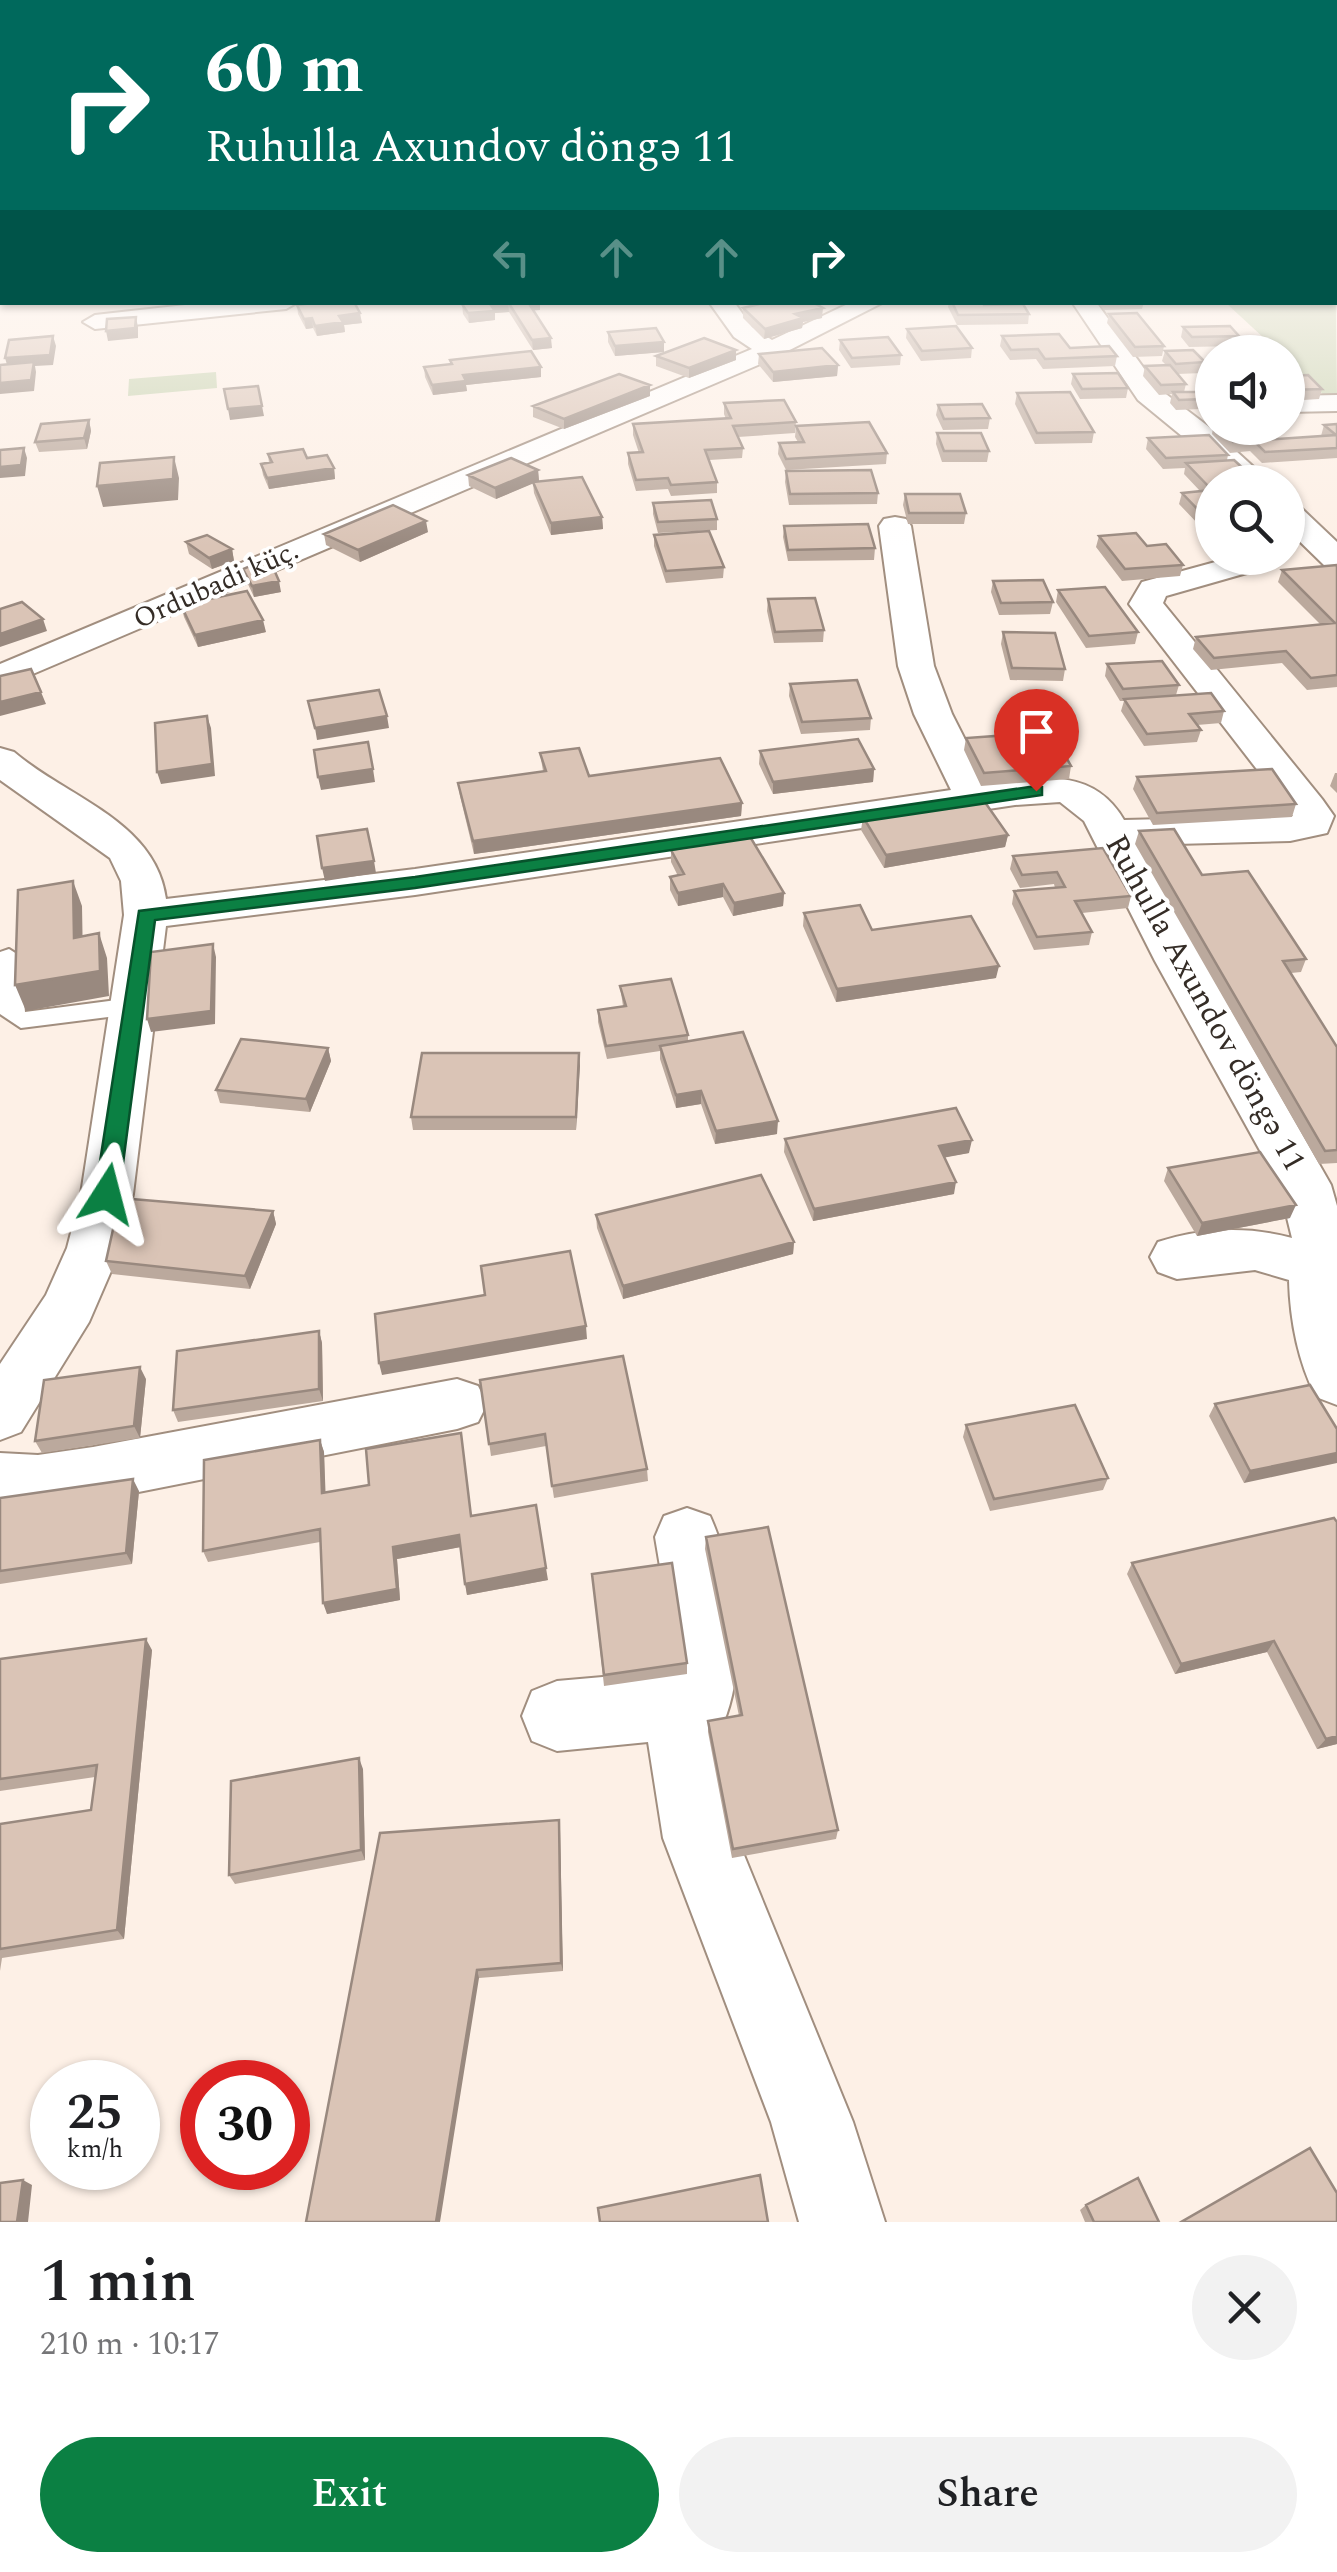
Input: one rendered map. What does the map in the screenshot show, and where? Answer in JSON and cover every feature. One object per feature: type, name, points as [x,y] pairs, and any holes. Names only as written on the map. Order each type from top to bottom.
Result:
[{"type":"street","points":[[756,340],[771,350]]},
{"type":"street","name":"Ordubadi küç.","points":[[0,678],[793,340]]},
{"type":"street","points":[[1109,340],[1136,381],[1156,402],[1234,465]]},
{"type":"street","points":[[1305,404],[1337,403]]},
{"type":"street","points":[[1182,420],[1195,417]]},
{"type":"street","points":[[587,428],[618,446]]},
{"type":"street","points":[[895,526],[916,666],[933,714],[975,798]]},
{"type":"street","points":[[1305,528],[1332,549]]},
{"type":"street","points":[[1305,551],[1332,549]]},
{"type":"street","points":[[1112,833],[1290,829],[1314,824],[1308,808],[1146,604],[1154,589],[1204,575]]},
{"type":"street","points":[[0,760],[16,776],[123,846],[140,873],[146,915],[107,1194],[94,1248],[69,1306],[0,1414]]},
{"type":"street","name":"Ruhulla Axundov döngə 11","points":[[146,915],[415,882],[975,798],[1060,790],[1078,794],[1092,803],[1112,833],[1178,961],[1304,1185],[1320,1238],[1316,1266],[1318,1315],[1337,1380]]},
{"type":"street","points":[[1177,1256],[1254,1248],[1316,1266]]},
{"type":"street","points":[[0,1481],[38,1483],[93,1474],[458,1404]]},
{"type":"street","points":[[557,1716],[699,1700],[704,1688],[704,1654],[688,1537]]},
{"type":"street","points":[[676,1705],[700,1838],[812,2122],[842,2222]]},
{"type":"lane","points":[[8,956],[12,1014],[21,1020],[132,1006]]},
{"type":"green space","points":[[1305,340],[1336,340],[1337,399],[1328,399],[1305,377]]},
{"type":"green space","points":[[216,372],[217,388],[128,396],[129,379]]},
{"type":"building","points":[[9,340],[52,340],[50,355],[5,358]]},
{"type":"building","points":[[612,340],[664,342],[615,346]]},
{"type":"building","points":[[699,340],[736,350],[689,368],[656,356]]},
{"type":"building","points":[[840,340],[890,340],[901,355],[852,358]]},
{"type":"building","points":[[914,340],[966,340],[972,348],[922,351]]},
{"type":"building","points":[[1004,340],[1063,340],[1070,348],[1109,346],[1117,356],[1045,359],[1038,349],[1011,350]]},
{"type":"building","points":[[1129,340],[1159,340],[1164,346],[1135,347]]},
{"type":"building","points":[[822,348],[838,365],[773,372],[759,354]]},
{"type":"building","points":[[1193,350],[1195,363],[1176,364],[1165,351]]},
{"type":"building","points":[[531,351],[541,367],[463,375],[466,381],[432,385],[424,367],[452,364],[450,360]]},
{"type":"building","points":[[34,362],[31,380],[0,383],[0,365]]},
{"type":"building","points":[[1170,365],[1186,384],[1161,385],[1145,366]]},
{"type":"building","points":[[1118,373],[1128,388],[1082,389],[1073,374]]},
{"type":"building","points":[[619,374],[650,385],[564,419],[533,406]]},
{"type":"building","points":[[1308,375],[1322,389],[1305,390]]},
{"type":"building","points":[[258,386],[262,406],[228,409],[224,389]]},
{"type":"building","points":[[1070,392],[1094,432],[1037,433],[1017,393]]},
{"type":"building","points":[[1173,392],[1195,392],[1195,399],[1179,400]]},
{"type":"building","points":[[784,400],[796,422],[733,426],[743,448],[705,450],[717,482],[671,485],[668,478],[636,480],[628,453],[643,452],[633,424],[731,418],[724,403]]},
{"type":"building","points":[[982,404],[990,418],[944,419],[938,405]]},
{"type":"building","points":[[89,420],[84,438],[35,442],[41,424]]},
{"type":"building","points":[[869,422],[887,453],[786,459],[779,443],[804,442],[796,426]]},
{"type":"building","points":[[1337,424],[1337,448],[1265,452],[1258,445],[1305,445],[1305,437],[1336,435],[1324,425]]},
{"type":"building","points":[[937,433],[981,433],[989,451],[944,451]]},
{"type":"building","points":[[1195,436],[1195,445],[1218,445],[1228,455],[1166,458],[1148,438]]},
{"type":"building","points":[[24,448],[21,465],[0,467],[0,450]]},
{"type":"building","points":[[303,449],[307,458],[327,455],[334,468],[267,478],[261,464],[272,462],[268,454]]},
{"type":"building","points":[[174,457],[173,479],[97,486],[100,463]]},
{"type":"building","points":[[511,458],[538,470],[495,488],[468,475]]},
{"type":"building","points":[[1234,460],[1239,465],[1195,465],[1195,472],[1186,463]]},
{"type":"building","points":[[871,470],[878,493],[790,494],[786,471]]},
{"type":"building","points":[[582,477],[602,517],[551,523],[533,482]]},
{"type":"building","points":[[1195,492],[1195,507],[1182,493]]},
{"type":"building","points":[[905,494],[960,494],[966,513],[909,513]]},
{"type":"building","points":[[711,500],[717,519],[658,522],[653,503]]},
{"type":"building","points":[[393,505],[426,521],[358,550],[324,534]]},
{"type":"building","points":[[868,524],[875,548],[788,550],[784,526]]},
{"type":"building","points":[[709,531],[724,567],[666,571],[654,535]]},
{"type":"building","points":[[1136,533],[1147,546],[1166,544],[1183,565],[1125,569],[1099,536]]},
{"type":"building","points":[[207,535],[232,549],[209,558],[186,542]]},
{"type":"building","points":[[269,558],[279,581],[252,586],[243,569]]},
{"type":"building","points":[[1337,565],[1337,675],[1311,678],[1286,651],[1214,658],[1196,637],[1335,623],[1287,575],[1305,575],[1305,568]]},
{"type":"building","points":[[1043,580],[1053,602],[1001,603],[993,581]]},
{"type":"building","points":[[1105,587],[1138,632],[1089,636],[1058,590]]},
{"type":"building","points":[[247,591],[263,620],[195,635],[181,605]]},
{"type":"building","points":[[815,598],[824,630],[775,632],[768,599]]},
{"type":"building","points":[[22,602],[43,619],[0,634],[0,609]]},
{"type":"building","points":[[1003,632],[1055,633],[1065,669],[1012,668]]},
{"type":"building","points":[[1162,661],[1179,685],[1123,689],[1107,664]]},
{"type":"building","points":[[31,669],[41,692],[0,702],[0,676]]},
{"type":"building","points":[[857,680],[871,718],[802,722],[790,684]]},
{"type":"building","points":[[379,690],[387,716],[315,728],[308,701]]},
{"type":"building","points":[[1211,693],[1224,711],[1189,714],[1201,730],[1147,734],[1124,699]]},
{"type":"building","points":[[207,716],[212,764],[157,772],[155,723]]},
{"type":"building","points":[[1052,732],[1071,766],[984,773],[966,738]]},
{"type":"building","points":[[858,739],[874,769],[773,782],[760,751]]},
{"type":"building","points":[[368,742],[373,769],[318,777],[314,750]]},
{"type":"building","points":[[579,748],[589,776],[720,758],[742,803],[473,841],[458,783],[546,771],[540,753]]},
{"type":"building","points":[[1272,769],[1296,804],[1157,813],[1137,777]]},
{"type":"building","points":[[982,798],[1008,835],[886,855],[863,817]]},
{"type":"building","points":[[367,829],[374,861],[322,868],[317,836]]},
{"type":"building","points":[[1174,829],[1202,875],[1248,871],[1306,959],[1283,961],[1337,1047],[1337,1150],[1325,1151],[1139,831]]},
{"type":"building","points":[[749,835],[784,893],[734,903],[723,884],[678,893],[670,877],[684,874],[671,850]]},
{"type":"building","points":[[1103,848],[1131,896],[1075,901],[1092,932],[1037,937],[1014,891],[1065,887],[1057,872],[1022,875],[1013,856]]},
{"type":"building","points":[[73,881],[74,938],[99,933],[100,971],[15,985],[18,890]]},
{"type":"building","points":[[860,905],[872,930],[971,916],[999,966],[837,989],[804,913]]},
{"type":"building","points":[[213,944],[211,1011],[147,1019],[151,952]]},
{"type":"building","points":[[671,979],[688,1035],[606,1046],[598,1010],[626,1006],[620,986]]},
{"type":"building","points":[[743,1032],[778,1121],[716,1131],[701,1091],[676,1095],[660,1046]]},
{"type":"building","points":[[241,1039],[328,1048],[306,1099],[216,1090]]},
{"type":"building","points":[[422,1053],[579,1053],[576,1117],[411,1117]]},
{"type":"building","points":[[956,1108],[972,1140],[939,1146],[956,1182],[814,1209],[785,1139]]},
{"type":"building","points":[[1260,1152],[1296,1205],[1202,1223],[1168,1168]]},
{"type":"building","points":[[761,1175],[794,1242],[623,1286],[596,1215]]},
{"type":"building","points":[[120,1198],[273,1211],[245,1276],[106,1261]]},
{"type":"building","points":[[570,1251],[586,1326],[379,1363],[375,1314],[485,1295],[481,1266]]},
{"type":"building","points":[[319,1331],[319,1389],[173,1410],[177,1351]]},
{"type":"building","points":[[623,1356],[647,1469],[552,1486],[545,1434],[489,1444],[480,1380]]},
{"type":"building","points":[[140,1367],[134,1426],[35,1441],[44,1380]]},
{"type":"building","points":[[1310,1385],[1337,1429],[1337,1453],[1250,1471],[1215,1404]]},
{"type":"building","points":[[1075,1405],[1108,1478],[994,1499],[966,1425]]},
{"type":"building","points":[[461,1433],[471,1516],[536,1505],[546,1568],[465,1584],[459,1535],[393,1547],[397,1589],[323,1603],[320,1529],[203,1551],[204,1460],[320,1440],[322,1493],[369,1485],[366,1449]]},
{"type":"building","points":[[133,1479],[126,1553],[0,1571],[0,1498]]},
{"type":"building","points":[[1334,1518],[1337,1736],[1326,1739],[1274,1641],[1181,1664],[1132,1563]]},
{"type":"building","points":[[768,1527],[838,1830],[733,1849],[708,1721],[742,1715],[706,1537]]},
{"type":"building","points":[[672,1563],[687,1663],[604,1675],[592,1574]]},
{"type":"building","points":[[146,1639],[117,1930],[0,1949],[0,1824],[91,1810],[97,1765],[0,1779],[0,1659]]},
{"type":"building","points":[[359,1758],[361,1850],[229,1875],[231,1781]]},
{"type":"building","points":[[559,1820],[561,1963],[477,1970],[436,2222],[306,2222],[380,1833]]},
{"type":"building","points":[[1310,2148],[1337,2193],[1337,2222],[1181,2222]]},
{"type":"building","points":[[760,2175],[768,2222],[600,2222],[598,2208]]},
{"type":"building","points":[[1138,2178],[1159,2222],[1094,2222],[1086,2205]]},
{"type":"building","points":[[23,2180],[17,2222],[0,2222],[0,2183]]},
{"type":"route","points":[[107,1194],[146,915],[415,882],[1036,791]]}]
